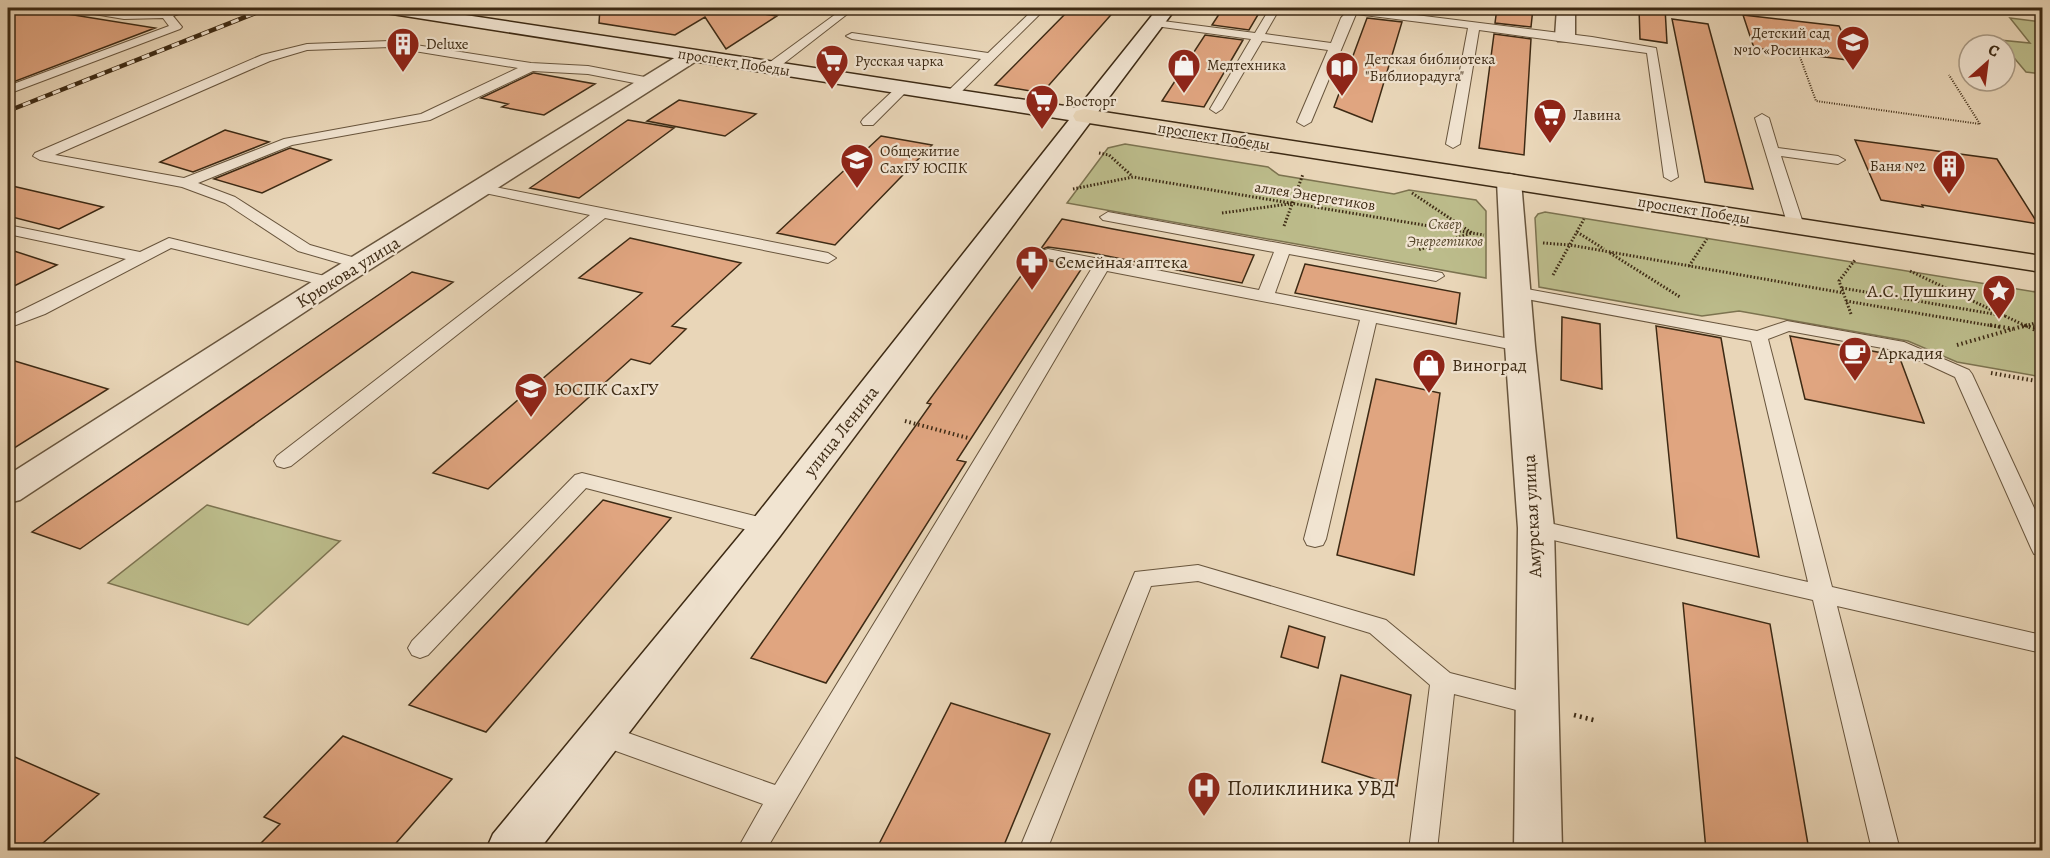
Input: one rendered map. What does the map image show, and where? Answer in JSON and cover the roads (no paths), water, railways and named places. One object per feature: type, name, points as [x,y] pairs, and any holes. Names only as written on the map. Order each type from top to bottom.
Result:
[{"type":"main road","name":"проспект Победы","points":[[390,8],[2043,264]]},
{"type":"main road","points":[[1565,37],[1566,8]]},
{"type":"main road","name":"улица Ленина","points":[[510,850],[767,526],[1161,15]]},
{"type":"main road","name":"Крюкова улица","points":[[8,491],[331,282],[691,56]]},
{"type":"main road","name":"Амурская улица","points":[[1509,181],[1528,295],[1520,346],[1536,528],[1538,850]]},
{"type":"lane","points":[[76,8],[124,16],[166,15],[190,8]]},
{"type":"lane","points":[[771,68],[850,8]]},
{"type":"lane","points":[[950,96],[1041,8]]},
{"type":"lane","points":[[1216,109],[1275,8]]},
{"type":"lane","points":[[1304,122],[1347,18],[1354,9],[1652,50],[1671,177]]},
{"type":"lane","points":[[8,90],[176,27],[166,15]]},
{"type":"lane","points":[[1161,15],[1258,37],[1335,47]]},
{"type":"lane","points":[[1453,144],[1474,26]]},
{"type":"lane","points":[[852,36],[991,57]]},
{"type":"lane","points":[[360,264],[304,248],[230,200],[184,183],[40,156],[266,58],[307,46],[390,44],[531,67],[588,70],[650,82]]},
{"type":"lane","points":[[184,183],[289,142],[425,117],[531,67]]},
{"type":"lane","points":[[868,122],[902,89]]},
{"type":"lane","points":[[1762,118],[1796,226]]},
{"type":"lane","points":[[1772,151],[1838,160]]},
{"type":"lane","points":[[480,188],[828,258]]},
{"type":"lane","points":[[284,461],[602,213]]},
{"type":"lane","points":[[1108,217],[1436,276]]},
{"type":"lane","points":[[8,230],[141,257]]},
{"type":"lane","points":[[8,323],[39,310],[169,243],[331,282]]},
{"type":"lane","points":[[1265,297],[1283,249]]},
{"type":"lane","points":[[1048,254],[1520,346]]},
{"type":"lane","points":[[751,850],[1102,265]]},
{"type":"lane","points":[[1528,295],[1759,337],[1787,326],[1860,339],[1904,347],[1963,374],[2043,548]]},
{"type":"lane","points":[[1315,539],[1369,316]]},
{"type":"lane","points":[[1759,337],[1886,850]]},
{"type":"lane","points":[[420,648],[582,480],[767,526]]},
{"type":"lane","points":[[1536,528],[2043,644]]},
{"type":"lane","points":[[1033,850],[1143,578],[1198,573],[1378,626],[1443,681],[1536,705]]},
{"type":"lane","points":[[1423,850],[1443,681]]},
{"type":"lane","points":[[600,734],[782,799]]},
{"type":"railway","points":[[8,111],[268,8]]},
{"type":"place","name":"Детский сад №10 «Росинка»","points":[[1853,71]]},
{"type":"place","name":"Deluxe","points":[[403,73]]},
{"type":"place","name":"Русская чарка","points":[[832,90]]},
{"type":"place","name":"Медтехника","points":[[1184,94]]},
{"type":"place","name":"Детская библиотека \"Библиорадуга\"","points":[[1342,97]]},
{"type":"place","name":"Восторг","points":[[1042,130]]},
{"type":"place","name":"Лавина","points":[[1550,144]]},
{"type":"place","name":"Общежитие СахГУ ЮСПК","points":[[857,189]]},
{"type":"place","name":"Баня №2","points":[[1949,195]]},
{"type":"place","name":"Семейная аптека","points":[[1032,291]]},
{"type":"place","name":"А.С. Пушкину","points":[[1999,320]]},
{"type":"place","name":"Аркадия","points":[[1855,382]]},
{"type":"place","name":"Виноград","points":[[1429,394]]},
{"type":"place","name":"ЮСПК СахГУ","points":[[531,418]]},
{"type":"place","name":"Поликлиника УВД","points":[[1204,817]]},
{"type":"park label","name":"Сквер Энергетиков","points":[[1445,232]]}]
